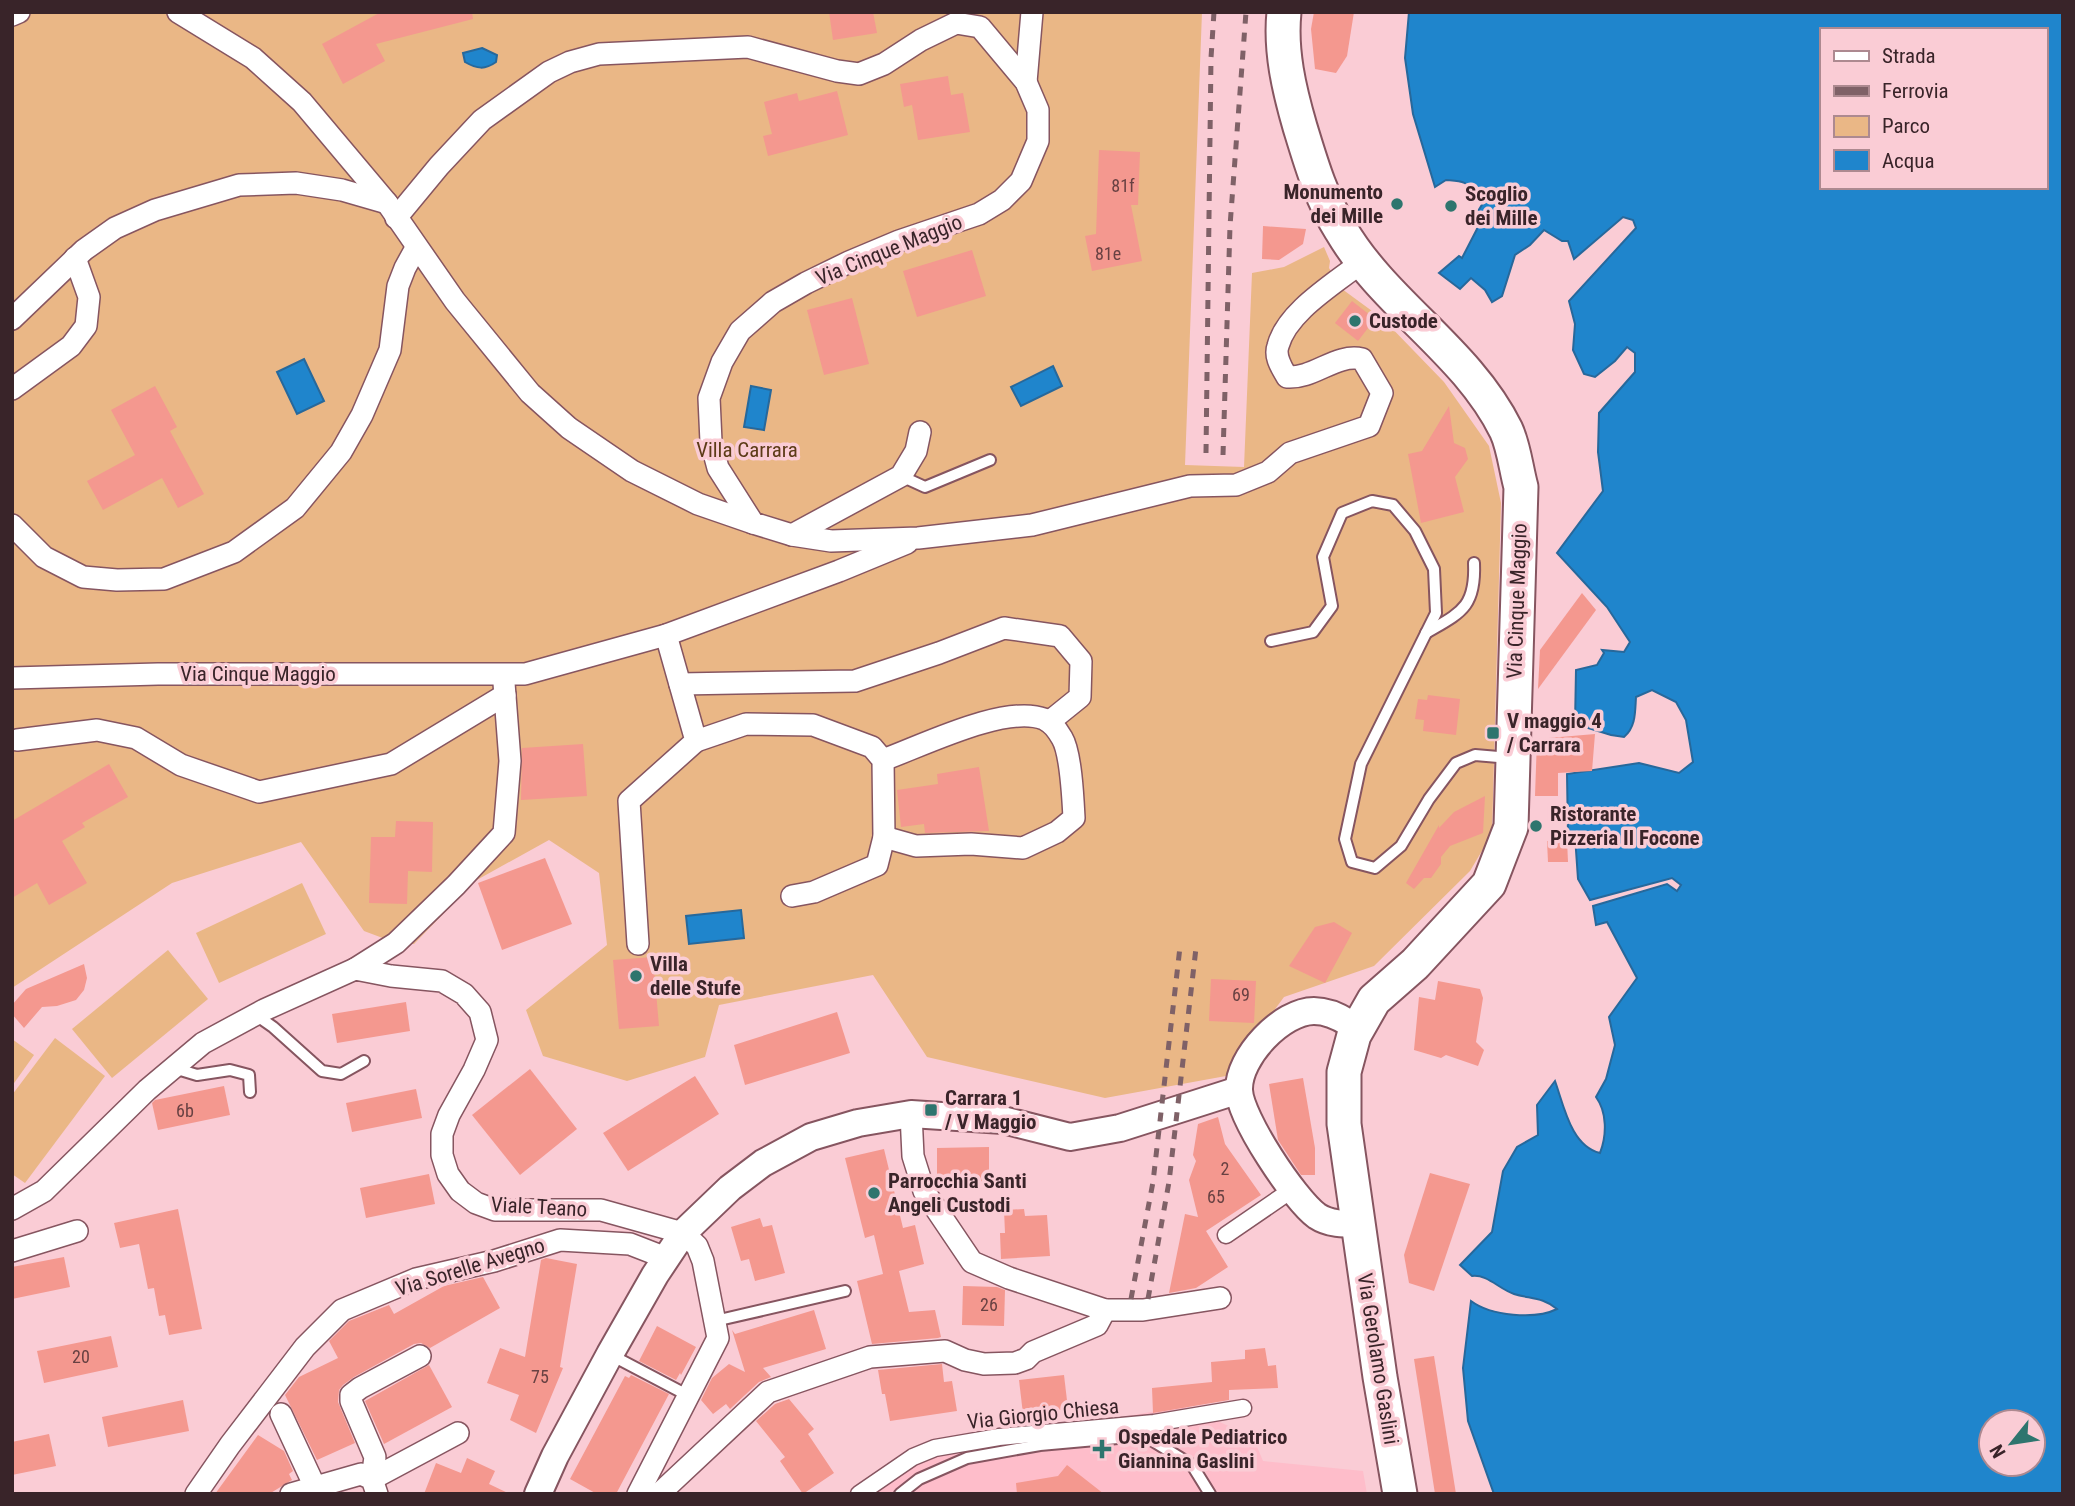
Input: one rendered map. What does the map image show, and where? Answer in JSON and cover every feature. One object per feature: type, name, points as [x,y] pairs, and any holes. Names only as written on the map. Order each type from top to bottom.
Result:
[{"type":"main road","name":"Via Cinque Maggio","points":[[1284,12],[1281,38],[1292,98],[1318,187],[1342,232],[1363,261],[1475,381],[1507,432],[1521,487],[1511,827],[1489,884],[1415,964],[1374,1000],[1352,1029],[1344,1072],[1344,1124],[1358,1224]]},
{"type":"main road","name":"Via Gerolamo Gaslini","points":[[1358,1224],[1400,1494]]},
{"type":"street","points":[[12,15],[19,12]]},
{"type":"street","name":"Via Cinque Maggio","points":[[178,12],[253,58],[302,102],[391,211],[455,300],[530,393],[569,428],[632,471],[698,504],[792,534],[831,541],[918,538],[1032,525],[1190,486],[1236,485],[1268,472],[1290,453],[1369,426],[1381,393],[1362,359],[1351,356],[1299,378],[1287,377],[1279,362],[1277,347],[1296,313],[1363,261]]},
{"type":"street","name":"Via Cinque Maggio","points":[[1026,82],[1032,12]]},
{"type":"street","name":"Via Cinque Maggio","points":[[391,211],[439,166],[482,120],[549,72],[570,62],[599,54],[748,47],[837,71],[859,74],[884,64],[921,40],[957,23],[980,27],[1026,82],[1038,110],[1038,141],[1021,181],[1002,200],[979,214],[900,241],[817,278],[773,302],[740,331],[722,362],[709,398],[710,442],[718,468],[753,523]]},
{"type":"street","points":[[12,319],[75,258],[115,228],[155,210],[239,185],[296,183],[342,190],[391,211]]},
{"type":"street","points":[[12,525],[44,557],[83,577],[117,580],[164,579],[234,552],[295,508],[341,452],[362,415],[390,350],[398,286],[416,248]]},
{"type":"street","points":[[12,389],[71,346],[86,326],[89,297],[75,258]]},
{"type":"street","points":[[792,534],[901,476],[916,452],[920,432]]},
{"type":"street","name":"Via Cinque Maggio","points":[[17,740],[96,730],[136,738],[181,765],[259,792],[391,764],[504,684],[524,674],[666,635],[839,571],[918,538]]},
{"type":"street","points":[[680,684],[855,681],[1004,628],[1059,636],[1081,661],[1080,697],[1049,722]]},
{"type":"street","points":[[666,635],[696,741]]},
{"type":"street","name":"Via Cinque Maggio","points":[[12,678],[158,674],[504,684]]},
{"type":"street","points":[[12,1209],[44,1191],[147,1090],[203,1043],[355,969],[396,943],[456,885],[504,833],[510,761],[504,684]]},
{"type":"street","points":[[884,760],[978,724],[1015,715],[1041,718],[1049,722],[1064,740],[1072,785],[1074,818],[1057,832],[1023,848],[971,844],[916,846],[884,837]]},
{"type":"street","points":[[638,944],[629,801],[696,741],[746,724],[813,725],[872,747],[884,760],[884,837],[877,865],[814,892],[792,896]]},
{"type":"street","name":"Viale Teano","points":[[355,969],[442,981],[464,994],[480,1012],[487,1040],[442,1134],[442,1155],[448,1174],[460,1191],[476,1203],[495,1210],[601,1210],[683,1233]]},
{"type":"street","points":[[1352,1029],[1336,1015],[1313,1011],[1286,1019],[1256,1044],[1243,1073],[1239,1090],[1250,1125],[1293,1189],[1317,1216],[1338,1224],[1358,1224]]},
{"type":"street","points":[[538,1494],[555,1456],[610,1354],[666,1258],[683,1233],[730,1188],[763,1163],[811,1137],[858,1123],[911,1114],[1003,1120],[1070,1137],[1120,1128],[1239,1090]]},
{"type":"street","points":[[911,1114],[913,1156],[924,1191],[972,1262],[1010,1278],[1105,1310],[1143,1310],[1220,1298]]},
{"type":"street","points":[[1226,1235],[1293,1189]]},
{"type":"street","points":[[12,1251],[76,1231]]},
{"type":"street","points":[[638,1494],[718,1338],[703,1261],[697,1246],[683,1233]]},
{"type":"street","name":"Via Sorelle Avegno","points":[[196,1494],[305,1347],[342,1310],[416,1279],[494,1261],[560,1240],[630,1244],[666,1258]]},
{"type":"street","points":[[659,1494],[768,1392],[870,1357],[945,1351],[965,1360],[984,1364],[1015,1363],[1026,1359],[1033,1352],[1097,1325],[1105,1310]]},
{"type":"street","points":[[374,1486],[375,1457],[351,1401],[351,1395],[420,1356]]},
{"type":"street","name":"Via Giorgio Chiesa","points":[[859,1494],[913,1457],[935,1448],[999,1437],[1154,1423],[1243,1408]]},
{"type":"street","points":[[281,1414],[315,1488]]},
{"type":"street","points":[[374,1486],[458,1433]]},
{"type":"street","points":[[291,1494],[361,1474],[374,1486]]},
{"type":"lane","points":[[901,476],[925,487],[990,460]]},
{"type":"lane","points":[[1271,641],[1313,632],[1332,606],[1323,557],[1342,513],[1372,501],[1393,505],[1415,531],[1434,569],[1436,613],[1361,764],[1345,839],[1352,862],[1375,868],[1401,846],[1429,799],[1456,763],[1475,755],[1513,758]]},
{"type":"lane","points":[[1426,633],[1464,611],[1475,580],[1474,563]]},
{"type":"lane","points":[[256,1015],[322,1071],[341,1074],[364,1061]]},
{"type":"lane","points":[[174,1068],[197,1075],[230,1070],[249,1075],[250,1092]]},
{"type":"lane","points":[[715,1321],[845,1291]]},
{"type":"lane","points":[[610,1354],[689,1396]]},
{"type":"lane","points":[[900,1494],[919,1479],[967,1458],[1040,1445],[1129,1437],[1148,1438],[1192,1465],[1210,1494]]},
{"type":"shaded area","name":"Ospedale Pediatrico Giannina Gaslini","points":[[1184,1406],[1253,1437],[1263,1461],[1363,1471],[1367,1494],[864,1494],[927,1454]]},
{"type":"green space","name":"Villa Carrara","points":[[12,12],[1202,12],[1185,465],[1244,467],[1252,273],[1284,267],[1324,247],[1330,261],[1329,268],[1342,289],[1383,319],[1444,382],[1489,446],[1501,503],[1492,834],[1470,871],[1374,966],[1284,997],[1226,1076],[1105,1098],[927,1057],[873,975],[719,1005],[705,1057],[627,1081],[543,1056],[526,1010],[607,945],[599,873],[549,840],[475,881],[414,944],[396,943],[364,931],[301,842],[172,883],[12,988]]},
{"type":"green space","points":[[302,883],[326,934],[219,983],[196,933]]},
{"type":"green space","points":[[168,950],[208,999],[112,1078],[72,1029]]},
{"type":"green space","points":[[55,1038],[105,1076],[25,1183],[12,1174],[12,1095]]},
{"type":"green space","points":[[12,1039],[34,1055],[12,1086]]},
{"type":"water","points":[[1409,12],[2063,12],[2063,1494],[1494,1494],[1468,1421],[1463,1368],[1471,1301],[1490,1310],[1513,1315],[1537,1314],[1557,1309],[1541,1300],[1509,1292],[1483,1277],[1472,1276],[1460,1265],[1492,1232],[1503,1171],[1517,1147],[1538,1135],[1537,1105],[1555,1081],[1575,1134],[1590,1149],[1600,1153],[1605,1124],[1596,1097],[1606,1079],[1615,1045],[1609,1017],[1637,978],[1607,922],[1596,925],[1593,906],[1667,884],[1677,891],[1681,885],[1672,878],[1590,900],[1578,879],[1575,836],[1568,836],[1567,774],[1639,763],[1679,773],[1693,762],[1686,720],[1676,702],[1652,690],[1636,697],[1633,724],[1624,737],[1575,724],[1576,670],[1597,665],[1604,653],[1602,650],[1624,652],[1630,642],[1607,607],[1557,553],[1603,491],[1598,452],[1599,413],[1635,372],[1635,353],[1627,347],[1595,377],[1584,374],[1573,350],[1575,324],[1569,301],[1636,228],[1633,220],[1623,217],[1574,259],[1568,241],[1562,241],[1544,230],[1530,245],[1515,255],[1502,296],[1492,302],[1485,290],[1471,278],[1460,289],[1439,273],[1459,256],[1462,258],[1477,229],[1475,216],[1483,203],[1482,193],[1476,192],[1473,195],[1469,186],[1463,182],[1446,180],[1435,187],[1413,114],[1405,58]]},
{"type":"water","points":[[482,48],[497,55],[496,62],[481,68],[465,62],[463,53]]},
{"type":"water","points":[[304,359],[324,401],[297,414],[277,372]]},
{"type":"water","points":[[1053,366],[1062,386],[1021,406],[1011,387]]},
{"type":"water","points":[[751,386],[771,390],[764,430],[744,427]]},
{"type":"water","points":[[741,910],[744,938],[689,944],[686,916]]},
{"type":"building","points":[[381,12],[472,12],[473,19],[376,44],[385,61],[343,84],[322,44]]},
{"type":"building","points":[[829,12],[873,12],[877,33],[833,40]]},
{"type":"building","points":[[1314,12],[1354,12],[1347,56],[1336,73],[1315,69],[1311,29]]},
{"type":"building","points":[[948,76],[951,95],[963,93],[970,132],[918,140],[912,105],[904,107],[900,84]]},
{"type":"building","points":[[837,91],[848,135],[768,156],[763,136],[772,134],[764,102],[797,93],[799,101]]},
{"type":"building","points":[[1099,150],[1140,152],[1138,205],[1131,205],[1142,261],[1092,271],[1085,236],[1096,234]]},
{"type":"building","points":[[1263,226],[1306,229],[1303,244],[1279,260],[1262,259]]},
{"type":"building","points":[[972,250],[986,296],[917,317],[903,271]]},
{"type":"building","points":[[852,298],[869,364],[824,375],[807,310]]},
{"type":"building","name":"Custode","points":[[1352,301],[1375,319],[1358,341],[1335,323]]},
{"type":"building","points":[[155,386],[177,427],[170,431],[204,494],[178,508],[162,478],[103,510],[87,481],[135,455],[111,410]]},
{"type":"building","points":[[1449,406],[1454,443],[1465,448],[1468,459],[1455,477],[1464,512],[1421,523],[1408,454],[1422,451]]},
{"type":"building","points":[[1582,593],[1596,610],[1538,689],[1540,650]]},
{"type":"building","points":[[1428,695],[1460,699],[1456,735],[1423,731],[1424,720],[1415,719],[1418,699],[1427,700]]},
{"type":"building","points":[[1595,734],[1592,771],[1558,773],[1558,796],[1535,796],[1537,739]]},
{"type":"building","points":[[583,744],[587,796],[521,800],[522,748]]},
{"type":"building","points":[[109,764],[128,797],[82,823],[85,827],[62,841],[87,883],[49,905],[37,883],[12,898],[12,821]]},
{"type":"building","points":[[979,767],[989,831],[925,833],[924,824],[901,827],[897,790],[938,784],[937,774]]},
{"type":"building","points":[[1485,796],[1483,833],[1450,846],[1441,857],[1441,864],[1431,878],[1424,878],[1414,889],[1406,883],[1439,825],[1439,828],[1454,812]]},
{"type":"building","points":[[396,821],[433,822],[432,872],[408,871],[407,904],[369,903],[371,837],[395,837]]},
{"type":"building","points":[[1567,840],[1568,862],[1548,862],[1547,841]]},
{"type":"building","points":[[545,858],[572,924],[502,950],[478,883]]},
{"type":"building","points":[[1334,922],[1352,933],[1325,983],[1289,966],[1315,927]]},
{"type":"building","points":[[653,957],[659,1026],[619,1029],[613,960]]},
{"type":"building","points":[[84,964],[87,978],[84,990],[76,1000],[42,1007],[24,1028],[12,1014],[12,1005],[26,989]]},
{"type":"building","points":[[1211,979],[1256,981],[1254,1023],[1209,1021]]},
{"type":"building","points":[[1438,981],[1480,989],[1483,998],[1476,1042],[1484,1050],[1478,1066],[1446,1055],[1441,1058],[1414,1050],[1419,997],[1435,1000]]},
{"type":"building","points":[[406,1002],[410,1031],[337,1043],[332,1014]]},
{"type":"building","points":[[837,1012],[850,1053],[745,1085],[734,1045]]},
{"type":"building","points":[[530,1069],[577,1129],[520,1175],[472,1115]]},
{"type":"building","points":[[695,1076],[719,1114],[628,1171],[603,1133]]},
{"type":"building","points":[[1303,1078],[1315,1148],[1315,1175],[1301,1175],[1278,1140],[1269,1084]]},
{"type":"building","points":[[224,1086],[230,1115],[158,1130],[152,1103],[155,1100]]},
{"type":"building","points":[[416,1089],[422,1118],[352,1132],[346,1103]]},
{"type":"building","points":[[1218,1117],[1225,1144],[1261,1195],[1206,1231],[1228,1267],[1196,1288],[1169,1293],[1185,1214],[1198,1217],[1189,1180],[1196,1161],[1193,1155],[1198,1124]]},
{"type":"building","points":[[989,1147],[989,1184],[937,1184],[937,1148]]},
{"type":"building","points":[[884,1149],[903,1228],[915,1225],[924,1264],[899,1271],[909,1312],[935,1310],[941,1337],[938,1338],[872,1344],[857,1281],[883,1274],[874,1235],[865,1238],[845,1158]]},
{"type":"building","points":[[1430,1173],[1470,1184],[1434,1291],[1409,1283],[1404,1255]]},
{"type":"building","points":[[429,1174],[435,1204],[366,1218],[360,1188]]},
{"type":"building","points":[[178,1209],[202,1329],[169,1335],[165,1315],[159,1316],[154,1288],[148,1289],[139,1244],[120,1248],[114,1223]]},
{"type":"building","points":[[1024,1209],[1025,1216],[1047,1215],[1050,1256],[1001,1259],[1000,1233],[1005,1233],[1004,1210]]},
{"type":"building","points":[[760,1218],[763,1227],[772,1225],[785,1273],[755,1281],[749,1259],[741,1261],[731,1227]]},
{"type":"building","points":[[64,1257],[70,1287],[12,1299],[12,1267]]},
{"type":"building","points":[[546,1258],[577,1264],[560,1367],[563,1368],[536,1433],[510,1420],[519,1395],[487,1383],[500,1348],[525,1357],[541,1260]]},
{"type":"building","points":[[483,1277],[500,1308],[430,1348],[421,1343],[414,1344],[343,1385],[339,1390],[338,1402],[355,1443],[317,1460],[285,1395],[299,1377],[338,1358],[329,1341],[349,1321],[389,1305],[394,1314],[444,1286]]},
{"type":"building","points":[[963,1286],[997,1287],[1005,1290],[1004,1326],[962,1325]]},
{"type":"building","points":[[814,1310],[826,1349],[763,1368],[771,1377],[759,1382],[730,1409],[726,1404],[713,1414],[701,1400],[712,1378],[729,1364],[745,1372],[732,1330],[735,1334]]},
{"type":"building","points":[[657,1326],[696,1347],[676,1380],[639,1361]]},
{"type":"building","points":[[111,1336],[118,1367],[44,1383],[37,1351]]},
{"type":"building","points":[[1265,1348],[1268,1366],[1276,1365],[1278,1388],[1229,1390],[1229,1400],[1153,1413],[1152,1388],[1212,1382],[1211,1362],[1245,1359],[1245,1350]]},
{"type":"building","points":[[1434,1356],[1456,1494],[1435,1494],[1414,1359]]},
{"type":"building","points":[[942,1364],[944,1382],[952,1381],[957,1411],[890,1421],[878,1370]]},
{"type":"building","points":[[429,1365],[452,1407],[384,1444],[365,1401]]},
{"type":"building","points":[[631,1375],[669,1394],[616,1494],[597,1494],[570,1479],[625,1376],[629,1378]]},
{"type":"building","points":[[1064,1375],[1068,1409],[1023,1414],[1019,1380]]},
{"type":"building","points":[[789,1399],[814,1429],[808,1434],[834,1473],[803,1494],[780,1461],[785,1457],[756,1421],[775,1404]]},
{"type":"building","points":[[183,1400],[189,1431],[108,1447],[102,1417]]},
{"type":"building","points":[[49,1434],[56,1466],[12,1475],[12,1442]]},
{"type":"building","points":[[258,1435],[284,1451],[293,1471],[289,1474],[292,1480],[269,1494],[215,1494]]},
{"type":"building","points":[[467,1458],[495,1471],[489,1484],[510,1494],[424,1494],[436,1463],[461,1473]]},
{"type":"building","points":[[1067,1465],[1104,1494],[1017,1494],[1016,1483],[1058,1476]]},
{"type":"railway","points":[[1206,453],[1211,58],[1214,12]]},
{"type":"railway","points":[[1223,455],[1230,226],[1246,12]]},
{"type":"railway","points":[[1131,1299],[1153,1182],[1180,947]]},
{"type":"railway","points":[[1148,1299],[1169,1182],[1196,948]]},
{"type":"place","name":"Monumento dei Mille","points":[[1397,204]]},
{"type":"place","name":"Scoglio dei Mille","points":[[1451,206]]},
{"type":"place","name":"Custode","points":[[1355,321]]},
{"type":"place","name":"V maggio 4 / Carrara","points":[[1493,733]]},
{"type":"place","name":"Ristorante Pizzeria Il Focone","points":[[1536,826]]},
{"type":"place","name":"Villa delle Stufe","points":[[636,976]]},
{"type":"place","name":"Carrara 1 / V Maggio","points":[[931,1110]]},
{"type":"place","name":"Parrocchia Santi Angeli Custodi","points":[[874,1193]]},
{"type":"place","name":"Ospedale Pediatrico Giannina Gaslini","points":[[1102,1449]]}]
